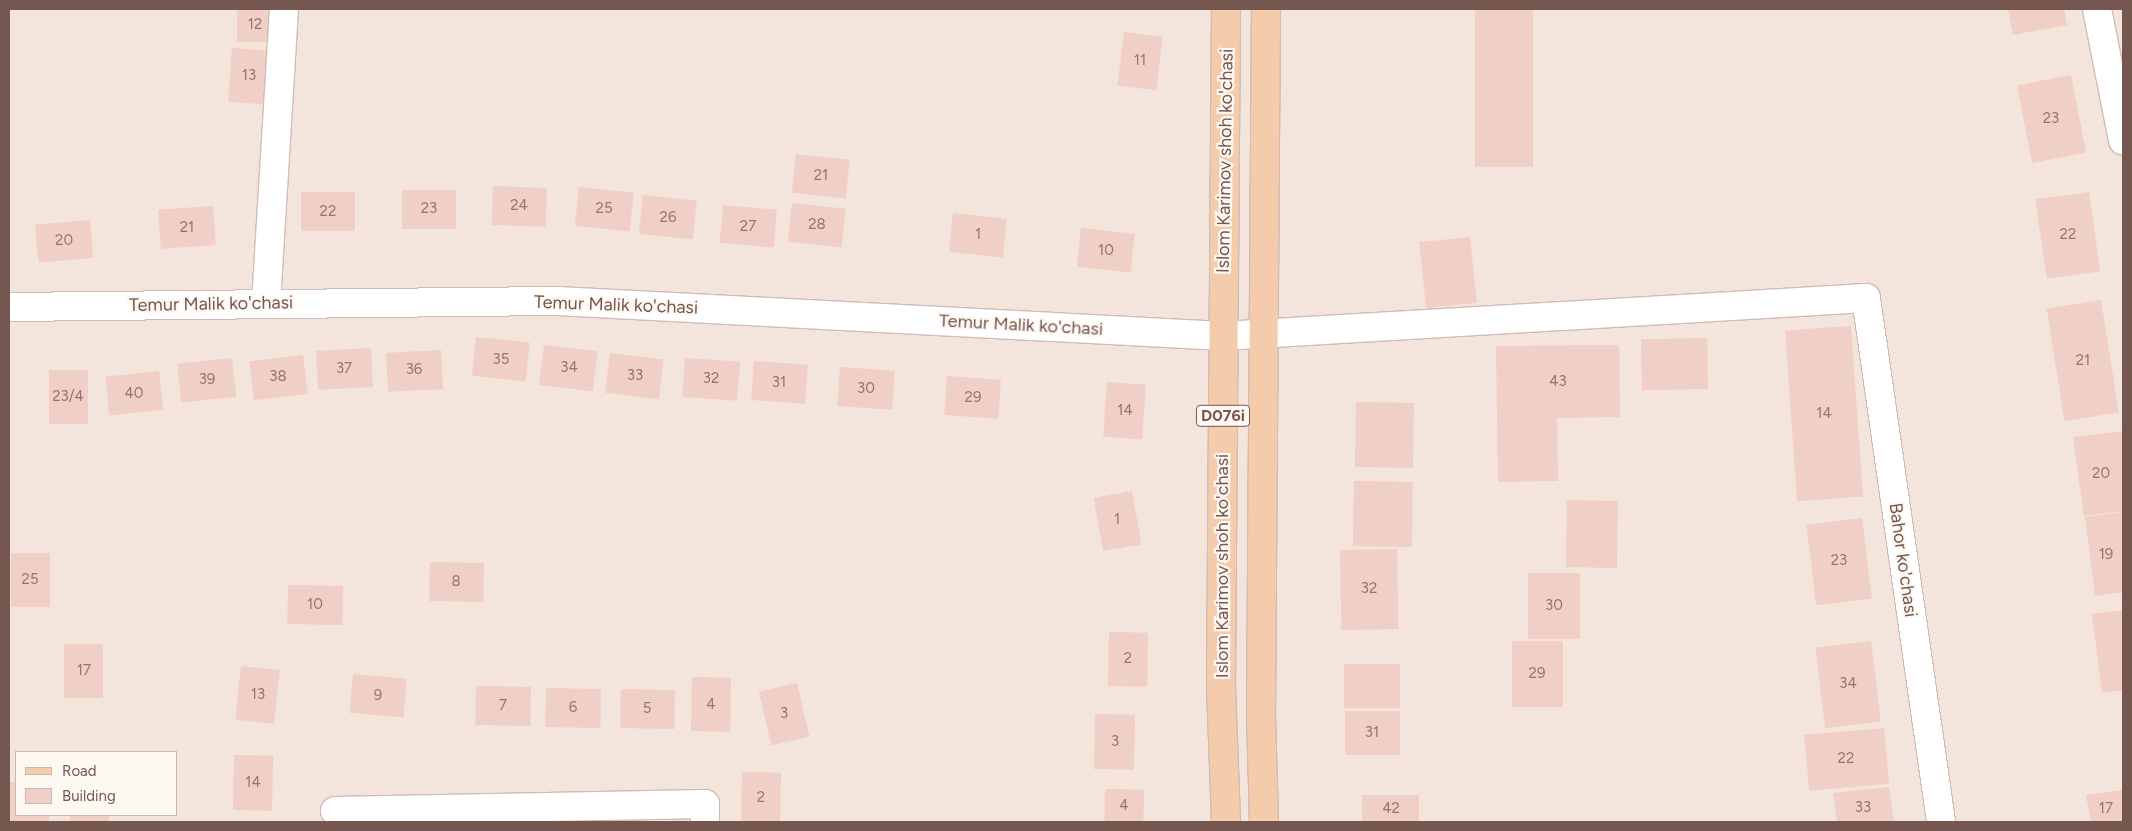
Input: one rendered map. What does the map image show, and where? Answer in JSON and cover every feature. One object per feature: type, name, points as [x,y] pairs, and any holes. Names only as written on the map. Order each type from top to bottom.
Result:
[{"type":"main road","name":"Islom Karimov shoh ko'chasi","points":[[1226,9],[1221,686],[1226,822]]},
{"type":"main road","name":"D076i","points":[[1264,822],[1263,334],[1266,9]]},
{"type":"street","points":[[266,303],[284,9]]},
{"type":"street","points":[[2098,9],[2123,140]]},
{"type":"street","name":"Temur Malik ko'chasi","points":[[9,307],[558,301],[1223,336],[1866,298]]},
{"type":"street","name":"Bahor ko'chasi","points":[[1866,298],[1941,822]]},
{"type":"street","points":[[335,811],[705,804],[704,822]]},
{"type":"shaded area","points":[[9,9],[2123,9],[2123,822],[9,822]]},
{"type":"building","points":[[237,9],[276,9],[276,42],[237,42]]},
{"type":"building","points":[[1475,9],[1533,9],[1533,167],[1475,167]]},
{"type":"building","points":[[2008,9],[2064,9],[2067,25],[2013,35]]},
{"type":"building","points":[[1124,32],[1163,37],[1156,90],[1117,86]]},
{"type":"building","points":[[232,48],[271,51],[267,105],[228,102]]},
{"type":"building","points":[[2071,75],[2086,153],[2032,163],[2017,85]]},
{"type":"building","points":[[796,154],[850,160],[846,198],[792,193]]},
{"type":"building","points":[[493,186],[547,188],[546,227],[492,225]]},
{"type":"building","points":[[579,187],[634,193],[630,232],[575,226]]},
{"type":"building","points":[[402,190],[456,190],[456,229],[402,229]]},
{"type":"building","points":[[301,192],[355,192],[355,231],[301,231]]},
{"type":"building","points":[[2089,192],[2100,271],[2047,279],[2036,200]]},
{"type":"building","points":[[643,195],[697,201],[693,239],[639,234]]},
{"type":"building","points":[[792,203],[846,209],[842,247],[788,242]]},
{"type":"building","points":[[723,205],[777,210],[773,248],[720,243]]},
{"type":"building","points":[[213,206],[216,245],[161,249],[158,210]]},
{"type":"building","points":[[953,213],[1007,219],[1003,257],[949,252]]},
{"type":"building","points":[[90,220],[93,258],[39,263],[35,225]]},
{"type":"building","points":[[1081,228],[1135,234],[1131,272],[1077,267]]},
{"type":"building","points":[[1470,237],[1477,303],[1426,308],[1419,242]]},
{"type":"building","points":[[2101,300],[2119,413],[2065,421],[2047,309]]},
{"type":"building","points":[[1851,326],[1863,497],[1797,501],[1785,331]]},
{"type":"building","points":[[476,337],[530,343],[526,381],[472,376]]},
{"type":"building","points":[[1707,338],[1708,389],[1642,390],[1641,339]]},
{"type":"building","points":[[544,345],[598,352],[593,391],[539,385]]},
{"type":"building","points":[[1619,345],[1620,417],[1557,418],[1558,481],[1498,482],[1496,346]]},
{"type":"building","points":[[371,348],[373,387],[318,390],[316,351]]},
{"type":"building","points":[[441,350],[443,389],[388,392],[386,353]]},
{"type":"building","points":[[610,353],[664,360],[659,399],[605,393]]},
{"type":"building","points":[[303,355],[308,394],[254,400],[249,362]]},
{"type":"building","points":[[232,358],[236,397],[181,403],[177,364]]},
{"type":"building","points":[[685,358],[740,362],[737,401],[682,397]]},
{"type":"building","points":[[754,361],[808,365],[805,404],[751,400]]},
{"type":"building","points":[[840,367],[895,371],[892,410],[837,406]]},
{"type":"building","points":[[49,370],[88,370],[88,424],[49,424]]},
{"type":"building","points":[[159,371],[163,410],[109,415],[105,377]]},
{"type":"building","points":[[947,376],[1001,380],[998,419],[944,415]]},
{"type":"building","points":[[1107,382],[1146,385],[1142,440],[1103,437]]},
{"type":"building","points":[[1356,402],[1414,403],[1413,468],[1355,467]]},
{"type":"building","points":[[2123,431],[2123,511],[2084,516],[2073,437]]},
{"type":"building","points":[[1354,481],[1413,482],[1412,547],[1353,546]]},
{"type":"building","points":[[1132,491],[1141,544],[1103,551],[1094,498]]},
{"type":"building","points":[[1567,500],[1618,501],[1617,568],[1566,567]]},
{"type":"building","points":[[2123,512],[2123,592],[2095,596],[2085,517]]},
{"type":"building","points":[[1862,518],[1872,598],[1816,605],[1806,525]]},
{"type":"building","points":[[1397,549],[1398,629],[1341,630],[1340,550]]},
{"type":"building","points":[[11,553],[50,553],[50,607],[11,607]]},
{"type":"building","points":[[430,562],[484,563],[483,602],[429,601]]},
{"type":"building","points":[[1528,573],[1580,573],[1580,639],[1528,639]]},
{"type":"building","points":[[288,585],[343,586],[342,625],[287,624]]},
{"type":"building","points":[[2123,610],[2123,690],[2102,693],[2092,614]]},
{"type":"building","points":[[1109,632],[1148,633],[1147,687],[1108,686]]},
{"type":"building","points":[[1512,641],[1563,641],[1563,707],[1512,707]]},
{"type":"building","points":[[1871,641],[1881,721],[1825,728],[1815,648]]},
{"type":"building","points":[[64,644],[103,644],[103,698],[64,698]]},
{"type":"building","points":[[1344,664],[1400,664],[1400,708],[1344,708]]},
{"type":"building","points":[[241,666],[280,670],[274,724],[235,720]]},
{"type":"building","points":[[353,674],[407,679],[403,718],[350,713]]},
{"type":"building","points":[[692,677],[731,678],[730,732],[691,731]]},
{"type":"building","points":[[797,683],[809,737],[771,745],[759,692]]},
{"type":"building","points":[[476,686],[531,687],[530,726],[475,725]]},
{"type":"building","points":[[546,688],[601,689],[600,728],[545,727]]},
{"type":"building","points":[[621,689],[675,690],[674,729],[620,728]]},
{"type":"building","points":[[1345,711],[1400,711],[1400,755],[1345,755]]},
{"type":"building","points":[[1095,714],[1135,715],[1134,770],[1094,769]]},
{"type":"building","points":[[1884,728],[1889,784],[1809,791],[1804,735]]},
{"type":"building","points":[[234,755],[273,756],[272,811],[233,810]]},
{"type":"building","points":[[742,772],[781,773],[780,822],[741,822]]},
{"type":"building","points":[[10,782],[15,782],[15,816],[49,816],[49,822],[10,822]]},
{"type":"building","points":[[1889,787],[1894,822],[1837,822],[1833,793]]},
{"type":"building","points":[[1105,789],[1144,790],[1143,822],[1104,822]]},
{"type":"building","points":[[2123,790],[2123,822],[2091,822],[2086,795]]},
{"type":"building","points":[[1362,795],[1419,795],[1419,822],[1362,822]]},
{"type":"building","points":[[70,816],[109,816],[109,822],[70,822]]}]
